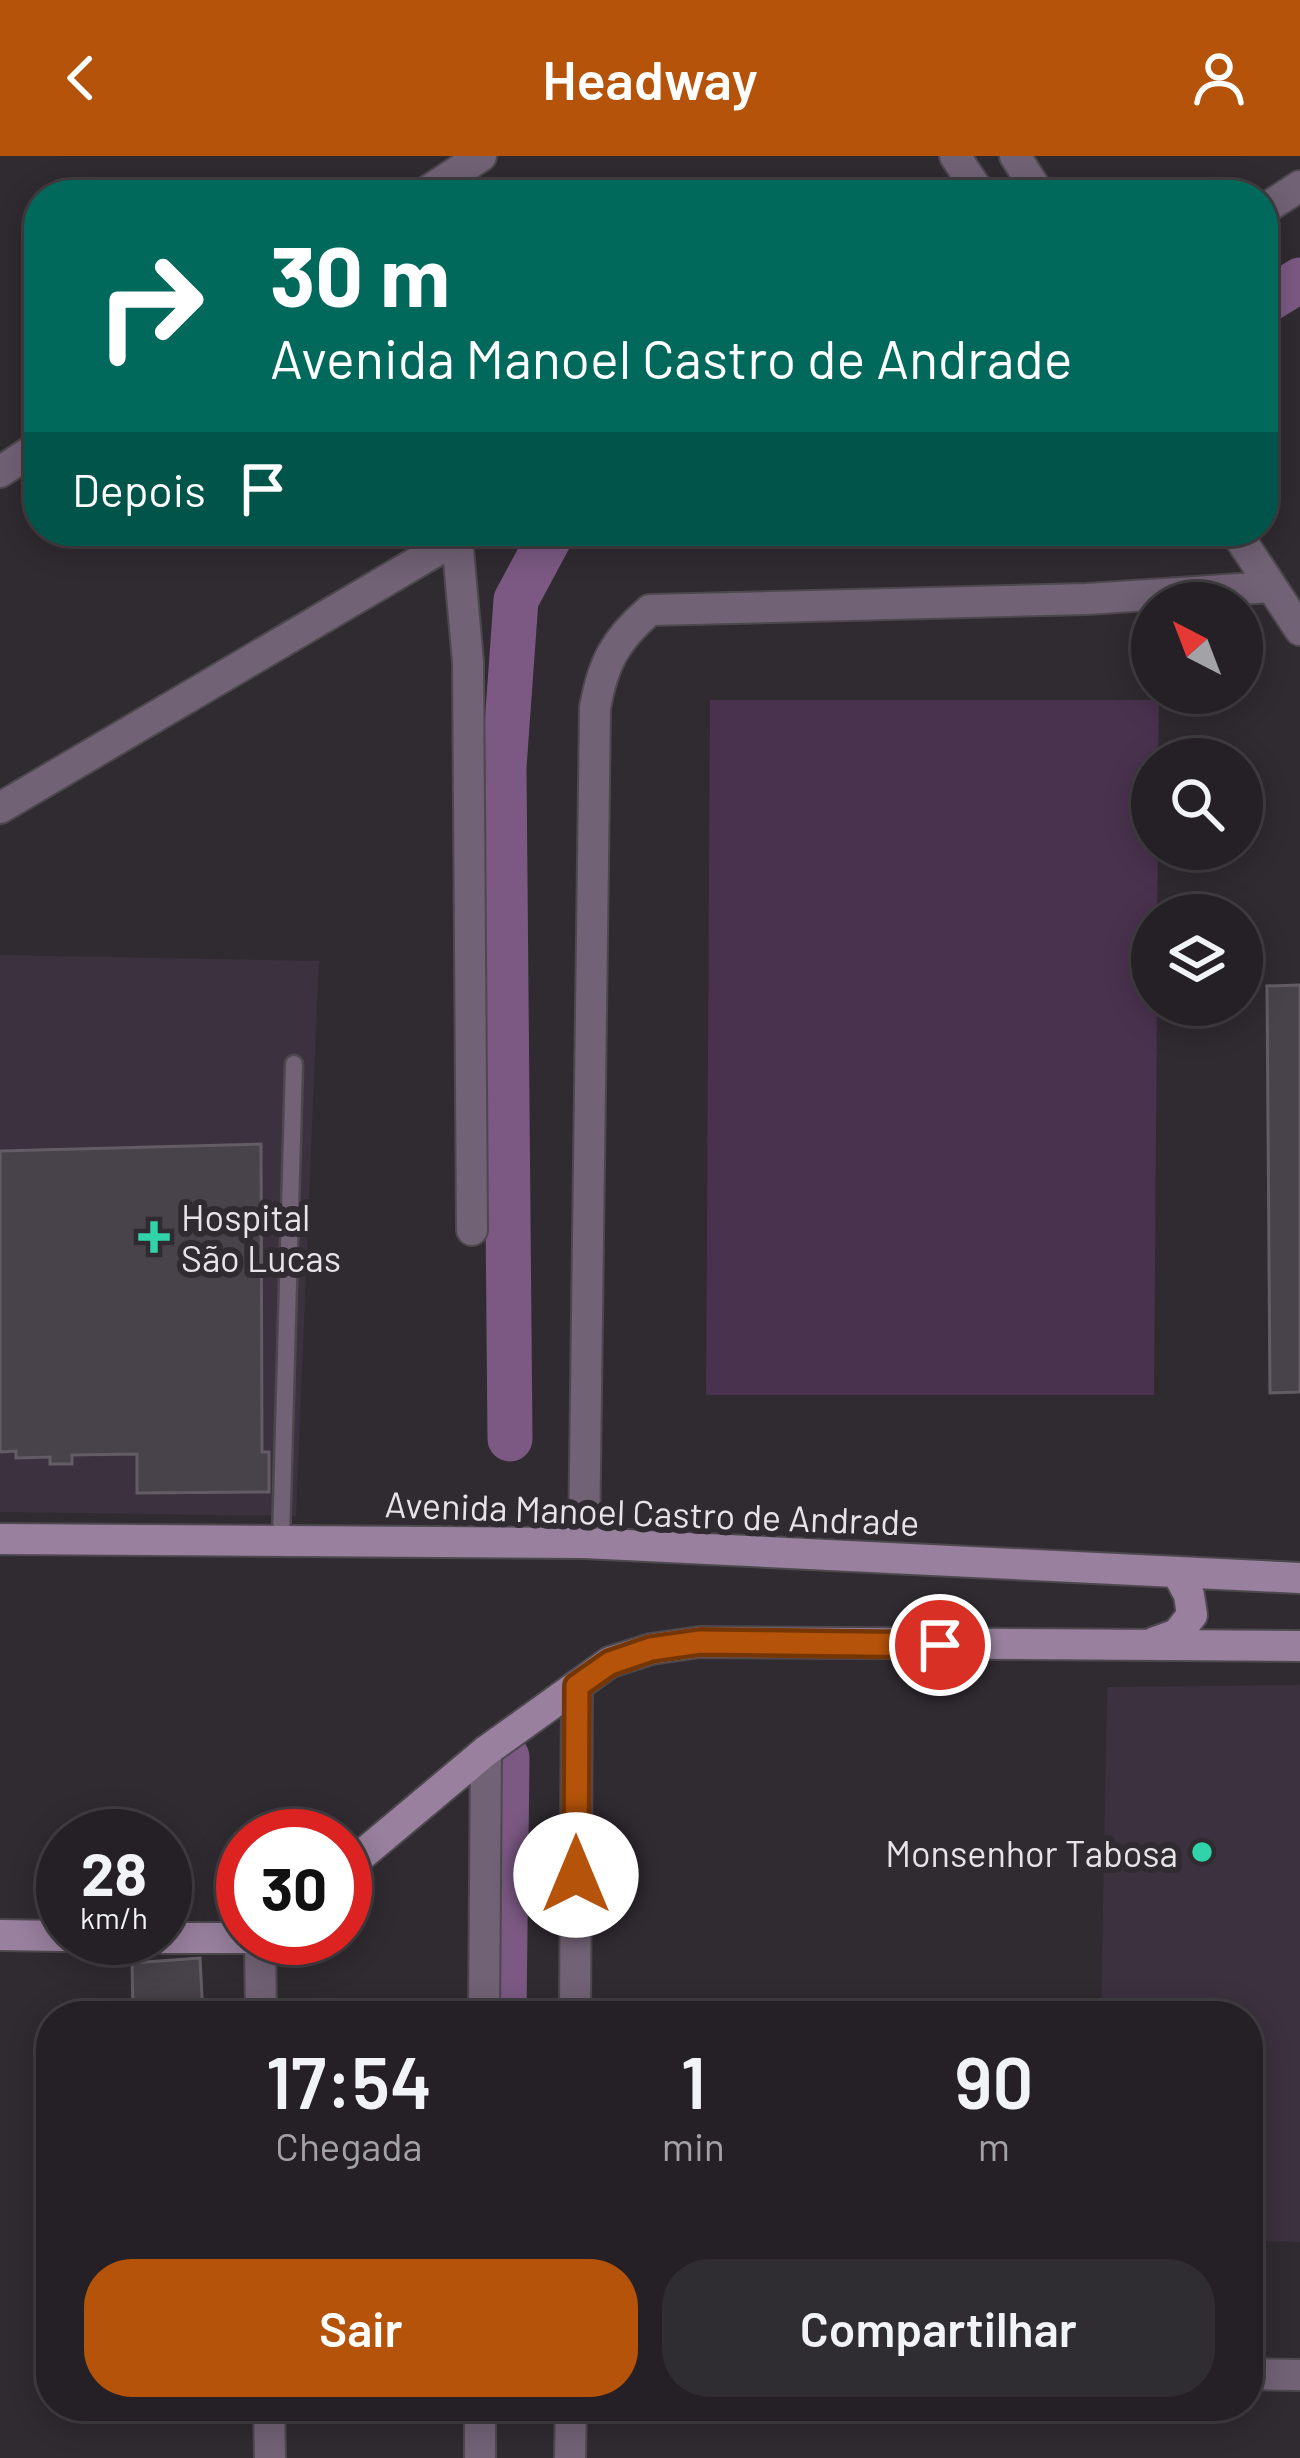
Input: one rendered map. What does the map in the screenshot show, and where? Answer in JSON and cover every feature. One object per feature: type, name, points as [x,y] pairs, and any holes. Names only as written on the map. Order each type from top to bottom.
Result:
[{"type":"main road","name":"Avenida Manoel Castro de Andrade","points":[[0,1539],[584,1543],[1300,1578]]},
{"type":"main road","points":[[1132,1647],[1164,1640],[1187,1627],[1193,1606],[1177,1572]]},
{"type":"main road","points":[[372,1846],[486,1751],[577,1686],[610,1663],[651,1649],[700,1642],[1300,1646]]},
{"type":"main road","points":[[0,1936],[36,1936]]},
{"type":"street","points":[[445,180],[481,156]]},
{"type":"street","points":[[0,808],[445,546]]},
{"type":"street","points":[[464,546],[472,1230]]},
{"type":"street","points":[[1244,546],[1300,630]]},
{"type":"street","points":[[584,1543],[595,708],[603,664],[622,634],[650,610],[691,607],[1087,599],[1271,587]]},
{"type":"street","points":[[575,2001],[577,1686]]},
{"type":"street","points":[[484,2001],[486,1751]]},
{"type":"street","points":[[261,1965],[261,2001]]},
{"type":"street","points":[[1263,2374],[1300,2375]]},
{"type":"street","points":[[269,2421],[270,2458]]},
{"type":"street","points":[[480,2421],[480,2458]]},
{"type":"street","points":[[570,2458],[571,2421]]},
{"type":"lane","points":[[281,1540],[294,1064]]},
{"type":"shaded area","points":[[710,700],[1131,700],[1131,714],[1159,714],[1158,738],[1131,738],[1131,870],[1158,870],[1157,894],[1131,894],[1131,1026],[1157,1026],[1154,1395],[706,1395]]},
{"type":"shaded area","name":"Hospital São Lucas","points":[[0,955],[319,961],[296,1516],[0,1512]]},
{"type":"shaded area","name":"Monsenhor Tabosa","points":[[1300,1685],[1300,2242],[1263,2241],[1263,2001],[1101,2001],[1107,1687]]},
{"type":"building","points":[[1300,985],[1300,1392],[1270,1393],[1267,986]]},
{"type":"building","points":[[261,1144],[262,1452],[269,1452],[269,1492],[137,1493],[137,1454],[72,1455],[72,1464],[50,1464],[50,1457],[16,1458],[16,1451],[0,1452],[0,1151]]},
{"type":"building","points":[[200,1958],[202,2001],[133,2001],[132,1965],[192,1965],[192,1959]]},
{"type":"waterway","points":[[1278,294],[1300,280]]},
{"type":"waterway","points":[[510,1439],[504,767],[516,600],[545,546]]},
{"type":"waterway","points":[[504,2001],[507,1757]]},
{"type":"place","name":"Hospital São Lucas","points":[[154,1237]]},
{"type":"place","name":"Monsenhor Tabosa","points":[[1202,1852]]},
{"type":"route","points":[[576,1875],[577,1686],[610,1663],[651,1649],[700,1642],[940,1645]]}]
